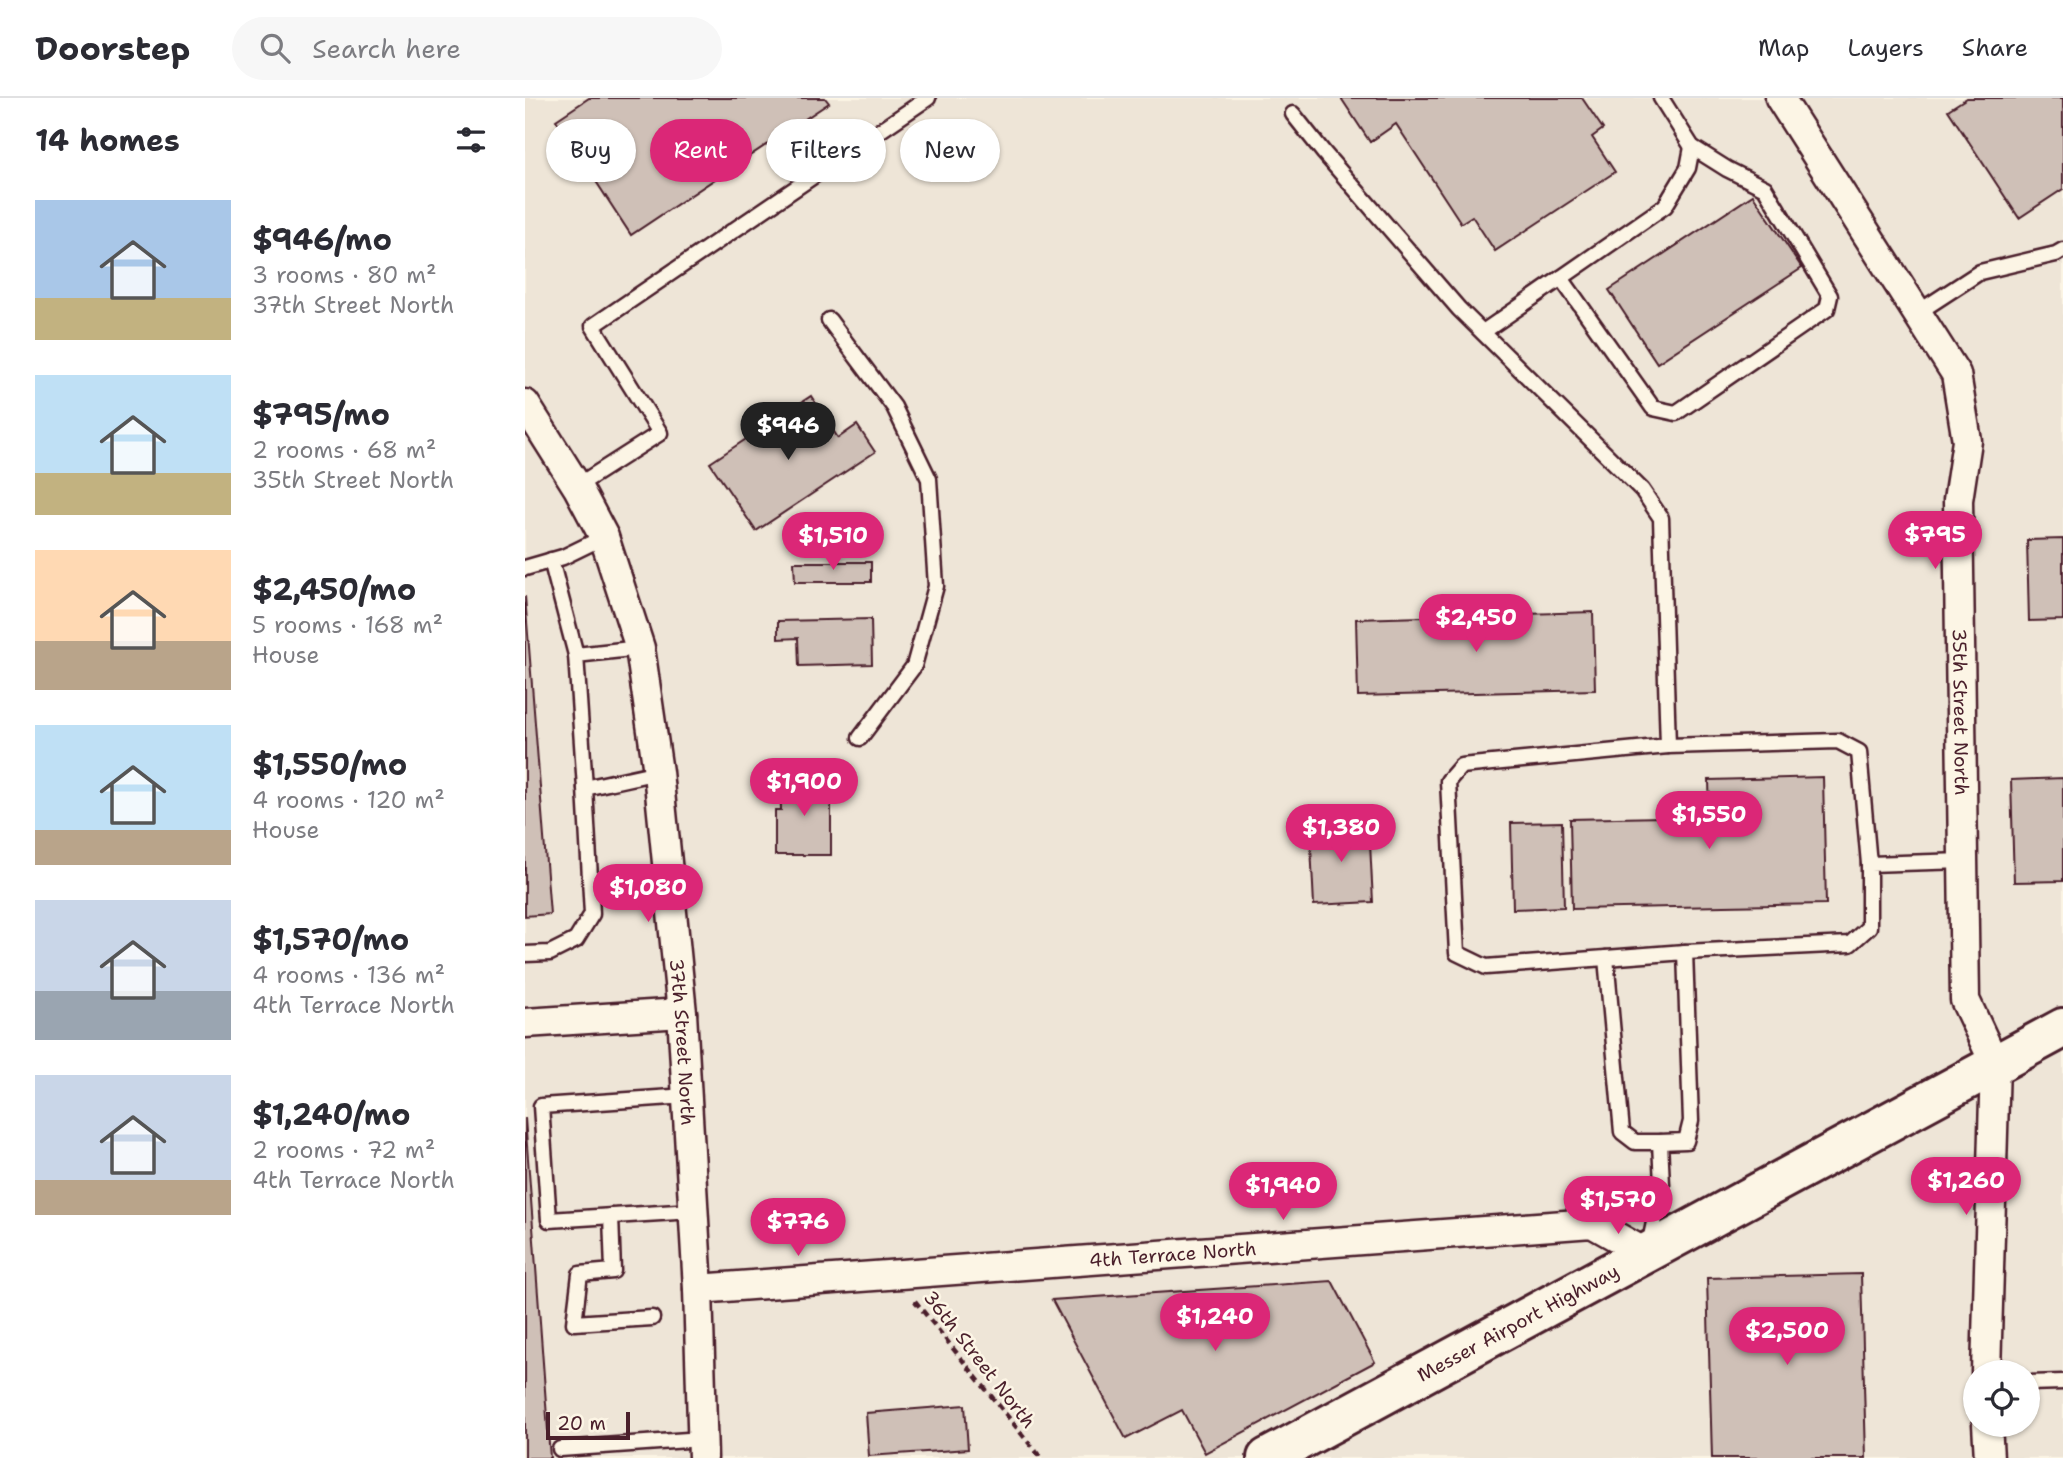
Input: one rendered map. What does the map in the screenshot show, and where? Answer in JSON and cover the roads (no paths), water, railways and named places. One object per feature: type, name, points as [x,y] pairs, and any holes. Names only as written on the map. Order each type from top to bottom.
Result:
[{"type":"main road","name":"Messer Airport Highway","points":[[1267,1458],[2063,1028]]},
{"type":"street","name":"35th Street North","points":[[1780,98],[1956,374],[1967,441],[1958,500],[1965,1000],[1995,1065],[1986,1360]]},
{"type":"street","name":"37th Street North","points":[[525,404],[577,486],[604,537],[640,648],[658,772],[682,1013],[698,1289],[703,1449]]},
{"type":"street","points":[[525,1023],[682,1013]]},
{"type":"street","name":"4th Terrace North","points":[[698,1289],[1593,1223],[1647,1254]]},
{"type":"street","points":[[1988,1437],[1989,1458]]},
{"type":"lane","points":[[577,486],[660,433],[593,326],[928,98]]},
{"type":"lane","points":[[1561,278],[1653,408],[1676,413],[1827,309],[1830,296],[1765,188],[1692,147],[1661,98]]},
{"type":"lane","points":[[1293,114],[1441,288],[1642,490],[1661,518],[1668,746]]},
{"type":"lane","points":[[1483,332],[1665,206],[1688,168],[1692,147]]},
{"type":"lane","points":[[1917,313],[1980,272],[2063,250]]},
{"type":"lane","points":[[829,320],[894,407],[929,479],[936,586],[914,666],[860,738]]},
{"type":"lane","points":[[525,568],[604,537]]},
{"type":"lane","points":[[525,954],[550,953],[576,940],[592,914],[576,656],[551,560]]},
{"type":"lane","points":[[576,656],[640,648]]},
{"type":"lane","points":[[1838,740],[1859,752],[1868,864],[1869,928],[1850,944],[1486,967],[1457,954],[1448,781],[1461,766],[1668,746],[1838,740]]},
{"type":"lane","points":[[585,788],[658,772]]},
{"type":"lane","points":[[1868,864],[1964,861]]},
{"type":"lane","points":[[1606,958],[1622,1132],[1635,1142],[1686,1141],[1691,1121],[1685,953]]},
{"type":"lane","points":[[687,1096],[541,1106],[548,1220],[694,1211]]},
{"type":"lane","points":[[1647,1254],[1662,1185],[1660,1142]]},
{"type":"lane","points":[[611,1216],[613,1271],[580,1274],[574,1323],[652,1318]]},
{"type":"lane","points":[[2040,1383],[2063,1382]]},
{"type":"lane","points":[[560,1449],[703,1449]]}]
